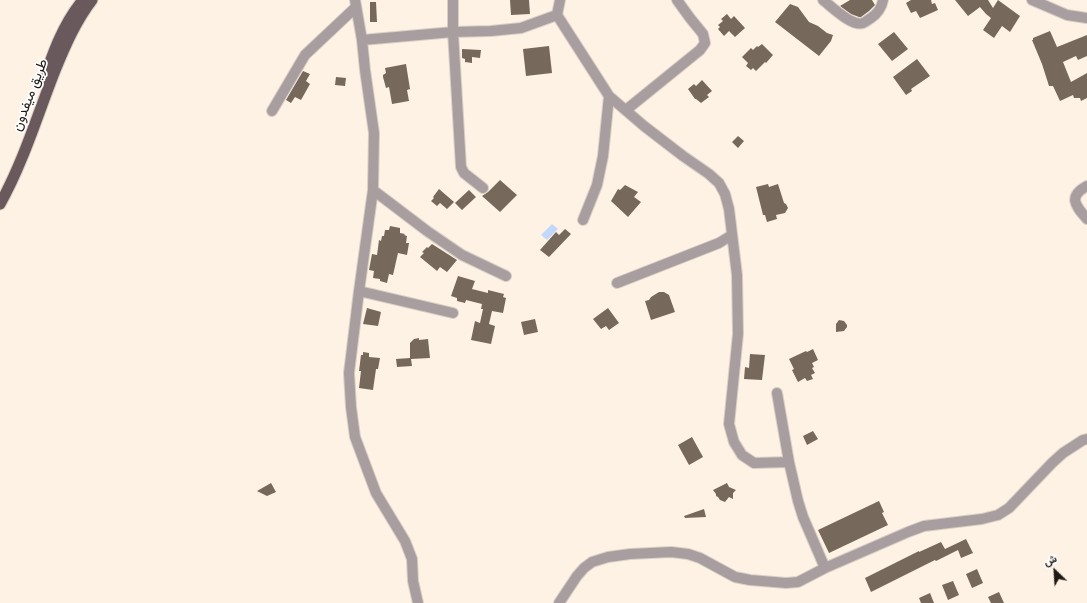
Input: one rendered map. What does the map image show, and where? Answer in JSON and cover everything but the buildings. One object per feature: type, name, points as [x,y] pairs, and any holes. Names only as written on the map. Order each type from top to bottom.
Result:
[{"type":"main road","name":"طريق ميفدون","points":[[0,188],[61,36],[69,19],[82,0]]},
{"type":"main road","name":"طريق ميفدون","points":[[0,204],[22,158],[66,44],[83,12],[92,0]]},
{"type":"street","points":[[453,0],[453,32],[461,167],[464,173],[483,188]]},
{"type":"street","points":[[560,0],[557,15],[610,96],[644,126],[719,183],[729,209],[737,274],[738,334],[729,424],[734,442],[742,455],[754,463],[789,462]]},
{"type":"street","points":[[626,110],[700,50],[705,43],[703,34],[677,0]]},
{"type":"street","points":[[824,0],[850,21],[863,23],[874,16],[882,5],[883,0]]},
{"type":"street","points":[[1032,0],[1068,15],[1087,18]]},
{"type":"street","points":[[355,3],[362,40],[374,133],[373,190],[349,373],[354,438],[376,492],[405,541],[412,559],[413,581],[418,603]]},
{"type":"street","points":[[272,111],[305,55],[355,3]]},
{"type":"street","points":[[362,40],[521,28],[557,15]]},
{"type":"street","points":[[583,220],[597,185],[603,156],[610,96]]},
{"type":"street","points":[[1087,186],[1078,192],[1075,197],[1075,202],[1087,219]]},
{"type":"street","points":[[373,190],[427,231],[462,255],[506,276]]},
{"type":"street","points":[[617,283],[719,242],[732,235]]},
{"type":"street","points":[[359,291],[453,313]]},
{"type":"street","points":[[777,394],[789,462],[798,501],[825,568]]},
{"type":"street","points":[[559,603],[577,576],[592,562],[608,557],[630,554],[671,552],[688,554],[700,558],[735,576],[750,580],[786,584],[798,582],[825,568],[924,526],[982,519],[998,515],[1008,508],[1063,453],[1087,439]]},
{"type":"water","points":[[552,224],[558,229],[547,240],[541,235]]}]
